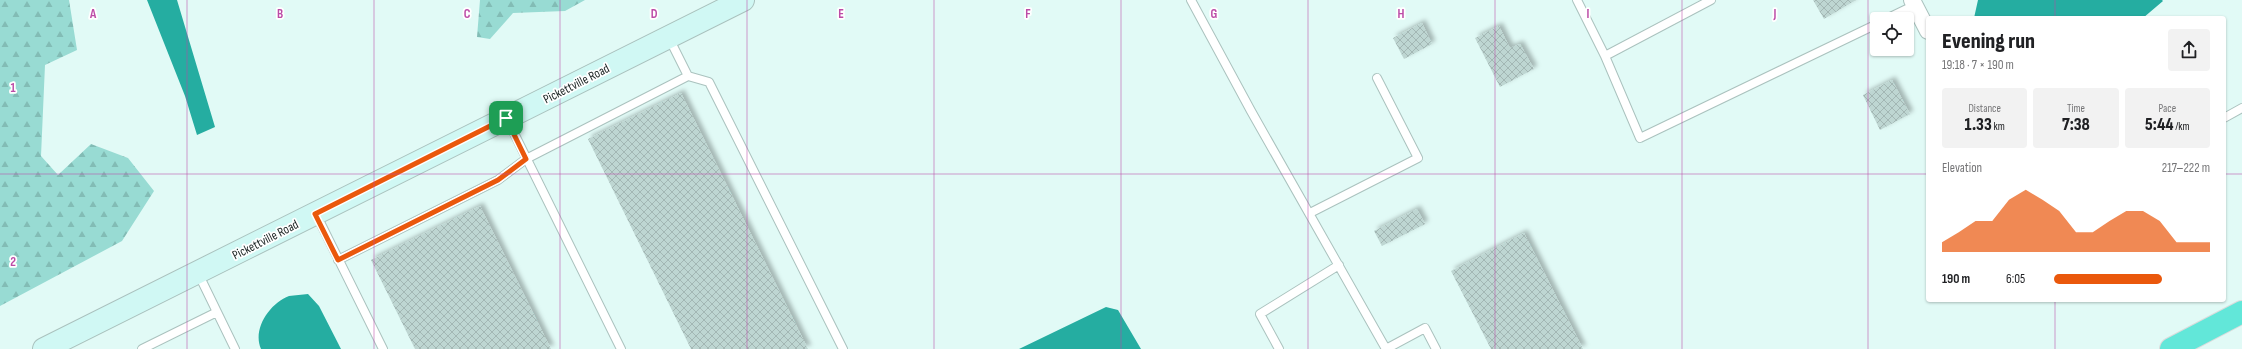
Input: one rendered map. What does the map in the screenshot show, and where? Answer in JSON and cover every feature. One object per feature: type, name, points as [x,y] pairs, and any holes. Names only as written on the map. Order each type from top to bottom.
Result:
[{"type":"highway","points":[[2171,349],[2242,312]]},
{"type":"street","name":"Pickettville Road","points":[[44,349],[743,0]]},
{"type":"street","points":[[1913,3],[1926,27]]},
{"type":"lane","points":[[1191,0],[1386,349],[1425,328],[1436,349]]},
{"type":"lane","points":[[1576,0],[1605,56],[1640,138],[1870,27]]},
{"type":"lane","points":[[1605,56],[1711,0]]},
{"type":"lane","points":[[1898,12],[1913,3]]},
{"type":"lane","points":[[669,37],[688,76]]},
{"type":"lane","points":[[338,260],[498,180],[526,159],[688,76],[709,82],[843,349]]},
{"type":"lane","points":[[1310,214],[1418,158],[1377,78]]},
{"type":"lane","points":[[2226,117],[2242,108]]},
{"type":"lane","points":[[506,118],[621,349]]},
{"type":"lane","points":[[315,214],[383,349]]},
{"type":"lane","points":[[1279,349],[1260,314],[1339,265]]},
{"type":"lane","points":[[198,272],[235,349]]},
{"type":"lane","points":[[142,349],[217,312]]},
{"type":"green space","points":[[0,0],[69,0],[77,50],[45,65],[41,156],[58,175],[91,144],[128,158],[154,191],[122,241],[0,306]]},
{"type":"green space","points":[[480,0],[585,0],[565,11],[513,13],[490,39],[477,37]]},
{"type":"shaded area","points":[[147,0],[177,0],[215,127],[197,135],[185,96]]},
{"type":"shaded area","points":[[1978,0],[2163,1],[2145,16],[1974,16]]},
{"type":"shaded area","points":[[308,294],[319,306],[341,349],[261,349],[259,333],[264,318],[269,311],[282,299],[289,296]]},
{"type":"shaded area","points":[[1106,307],[1118,310],[1141,349],[1019,349]]},
{"type":"building","points":[[1813,0],[1856,0],[1824,19]]},
{"type":"building","points":[[1422,23],[1432,44],[1404,59],[1393,38]]},
{"type":"building","points":[[1499,26],[1510,48],[1520,44],[1534,69],[1500,87],[1475,38]]},
{"type":"building","points":[[1892,80],[1910,114],[1880,130],[1863,95]]},
{"type":"building","points":[[681,93],[808,349],[691,349],[588,139]]},
{"type":"building","points":[[480,206],[551,349],[415,349],[371,260]]},
{"type":"building","points":[[1417,209],[1425,224],[1382,246],[1374,231]]},
{"type":"building","points":[[1524,233],[1583,349],[1491,349],[1451,271]]},
{"type":"route","points":[[506,118],[526,159],[498,180],[338,260],[315,214],[506,118]]}]
